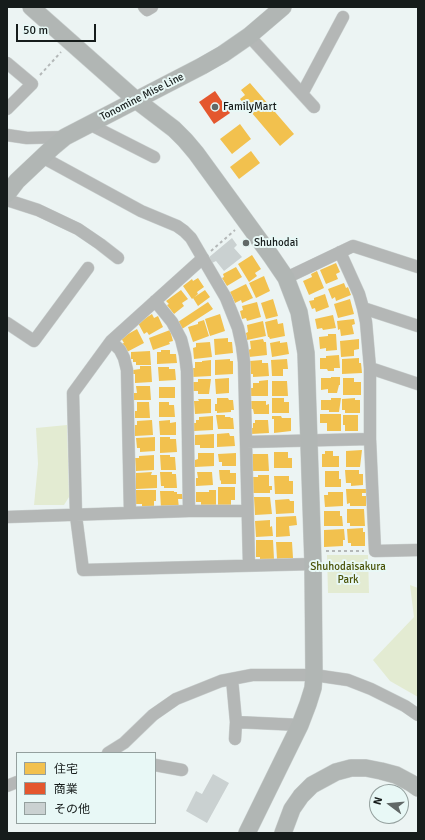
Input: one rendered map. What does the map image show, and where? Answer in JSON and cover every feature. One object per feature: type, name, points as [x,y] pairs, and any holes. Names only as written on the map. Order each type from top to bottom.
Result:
[{"type":"street","points":[[31,7],[136,100],[174,129],[185,140],[246,221],[286,278],[299,312],[304,331],[313,558],[314,675],[308,704],[300,725],[247,833]]},
{"type":"street","points":[[144,7],[147,10],[152,7]]},
{"type":"street","name":"Tonomine Mise Line","points":[[7,194],[17,181],[65,137],[202,66],[249,36],[283,7]]},
{"type":"street","points":[[302,94],[343,17]]},
{"type":"street","points":[[249,36],[314,107]]},
{"type":"street","points":[[7,63],[32,84],[7,109]]},
{"type":"street","points":[[89,124],[154,157]]},
{"type":"street","points":[[7,135],[27,138],[65,137]]},
{"type":"street","points":[[42,158],[141,211],[177,226],[184,231],[191,238],[226,298],[238,328],[244,362],[249,565]]},
{"type":"street","points":[[7,200],[38,210],[78,228],[118,258]]},
{"type":"street","points":[[286,278],[353,246],[418,267]]},
{"type":"street","points":[[340,252],[363,308],[370,368],[370,439],[375,551],[418,550]]},
{"type":"street","points":[[203,258],[111,341],[73,393],[76,516],[83,570],[249,565],[313,558]]},
{"type":"street","points":[[7,323],[34,341],[88,268]]},
{"type":"street","points":[[155,301],[172,322],[181,339],[185,355],[189,511]]},
{"type":"street","points":[[363,308],[418,326]]},
{"type":"street","points":[[111,341],[120,350],[127,370],[130,513]]},
{"type":"street","points":[[370,368],[418,384]]},
{"type":"street","points":[[246,442],[309,442],[370,439]]},
{"type":"street","points":[[7,518],[189,511],[247,511]]},
{"type":"street","points":[[116,751],[153,715],[176,699],[221,681],[252,676],[314,675],[348,680],[371,689],[405,706],[418,715]]},
{"type":"street","points":[[232,679],[236,722],[235,740]]},
{"type":"street","points":[[236,722],[300,725]]},
{"type":"street","points":[[156,765],[182,770]]},
{"type":"street","points":[[283,833],[292,809],[301,796],[312,785],[336,772],[352,768],[366,768],[396,775],[418,788]]},
{"type":"path","points":[[32,84],[70,41]]},
{"type":"path","points":[[203,258],[246,221]]},
{"type":"path","points":[[313,558],[375,551]]},
{"type":"green space","points":[[67,425],[69,497],[64,505],[34,505],[38,464],[36,428]]},
{"type":"green space","name":"Shuhodaisakura Park","points":[[327,555],[368,555],[369,593],[328,593]]},
{"type":"green space","points":[[410,585],[418,588],[418,697],[390,681],[373,660],[414,617]]},
{"type":"building: 住宅","points":[[250,83],[294,134],[280,146],[240,99],[245,95],[241,90]]},
{"type":"building: 住宅","points":[[240,124],[251,139],[232,154],[220,139]]},
{"type":"building: 住宅","points":[[251,151],[260,163],[239,179],[230,167]]},
{"type":"building: 住宅","points":[[252,255],[261,269],[255,273],[257,276],[249,282],[238,264]]},
{"type":"building: 住宅","points":[[336,263],[340,272],[336,274],[338,279],[326,284],[320,270]]},
{"type":"building: 住宅","points":[[236,267],[242,277],[227,286],[222,278],[224,277],[223,274]]},
{"type":"building: 住宅","points":[[317,271],[324,288],[309,295],[303,281],[312,277],[311,274]]},
{"type":"building: 住宅","points":[[264,276],[270,291],[256,298],[249,283]]},
{"type":"building: 住宅","points":[[198,278],[204,287],[197,292],[198,294],[192,299],[183,286],[192,279],[193,281]]},
{"type":"building: 住宅","points":[[344,283],[346,288],[348,287],[351,295],[336,301],[335,297],[332,299],[328,289]]},
{"type":"building: 住宅","points":[[246,284],[253,298],[242,303],[241,300],[235,303],[230,292]]},
{"type":"building: 住宅","points":[[181,290],[188,299],[182,303],[184,306],[174,314],[167,305],[169,304],[166,301]]},
{"type":"building: 住宅","points":[[205,290],[210,297],[198,306],[193,298]]},
{"type":"building: 住宅","points":[[325,294],[329,307],[316,312],[315,308],[312,309],[309,301]]},
{"type":"building: 住宅","points":[[273,299],[278,316],[266,319],[261,303]]},
{"type":"building: 住宅","points":[[350,299],[354,314],[338,318],[334,304]]},
{"type":"building: 住宅","points":[[208,302],[213,309],[182,329],[178,322]]},
{"type":"building: 住宅","points":[[257,302],[261,317],[247,321],[246,318],[242,319],[240,311],[243,310],[242,306]]},
{"type":"building: 住宅","points":[[152,314],[154,318],[158,316],[163,327],[149,335],[147,332],[144,334],[138,323]]},
{"type":"building: 住宅","points":[[220,314],[225,331],[210,336],[205,319]]},
{"type":"building: 住宅","points":[[333,315],[336,328],[323,330],[322,328],[317,329],[315,319]]},
{"type":"building: 住宅","points":[[277,319],[278,324],[283,323],[285,336],[270,339],[268,337],[265,322]]},
{"type":"building: 住宅","points":[[354,319],[355,324],[352,325],[354,334],[341,336],[340,329],[338,330],[337,321]]},
{"type":"building: 住宅","points":[[204,320],[209,336],[193,342],[188,327],[198,324],[198,322]]},
{"type":"building: 住宅","points":[[263,321],[266,336],[247,340],[247,325]]},
{"type":"building: 住宅","points":[[137,329],[144,343],[125,353],[121,344],[124,343],[121,338]]},
{"type":"building: 住宅","points":[[170,330],[173,341],[169,342],[170,344],[153,350],[149,338]]},
{"type":"building: 住宅","points":[[328,334],[336,334],[337,350],[326,351],[326,348],[320,349],[319,337],[328,336]]},
{"type":"building: 住宅","points":[[228,338],[228,342],[232,342],[233,353],[215,355],[214,339]]},
{"type":"building: 住宅","points":[[263,339],[264,342],[266,342],[267,355],[249,357],[248,350],[251,349],[250,341]]},
{"type":"building: 住宅","points":[[359,339],[359,349],[354,350],[354,356],[341,357],[340,341]]},
{"type":"building: 住宅","points":[[280,341],[280,343],[287,342],[289,354],[272,357],[270,343]]},
{"type":"building: 住宅","points":[[210,342],[212,357],[194,359],[193,348],[196,347],[196,343]]},
{"type":"building: 住宅","points":[[161,350],[170,350],[170,354],[176,354],[177,363],[157,364],[157,352],[161,352]]},
{"type":"building: 住宅","points":[[150,351],[151,365],[136,365],[136,362],[133,362],[133,359],[131,359],[131,352]]},
{"type":"building: 住宅","points":[[339,355],[340,368],[334,368],[334,371],[320,369],[320,358]]},
{"type":"building: 住宅","points":[[359,358],[362,373],[342,374],[342,359]]},
{"type":"building: 住宅","points":[[230,359],[230,361],[233,361],[233,374],[215,375],[215,360]]},
{"type":"building: 住宅","points":[[287,359],[288,369],[283,369],[283,376],[272,376],[271,360]]},
{"type":"building: 住宅","points":[[211,360],[211,376],[192,377],[192,368],[195,368],[195,362]]},
{"type":"building: 住宅","points":[[262,360],[262,363],[268,363],[269,376],[253,377],[253,374],[251,374],[250,361]]},
{"type":"building: 住宅","points":[[140,366],[151,366],[152,382],[135,383],[135,374],[133,374],[133,370],[140,369]]},
{"type":"building: 住宅","points":[[158,367],[169,367],[169,369],[175,369],[176,380],[159,381]]},
{"type":"building: 住宅","points":[[340,377],[340,385],[337,393],[328,393],[328,389],[321,390],[321,378]]},
{"type":"building: 住宅","points":[[229,378],[229,393],[216,394],[215,379]]},
{"type":"building: 住宅","points":[[343,378],[354,378],[354,382],[361,382],[361,395],[343,395]]},
{"type":"building: 住宅","points":[[198,379],[211,379],[209,394],[198,394],[198,391],[192,391],[192,382],[198,382]]},
{"type":"building: 住宅","points":[[268,380],[268,396],[251,396],[250,388],[253,388],[253,383]]},
{"type":"building: 住宅","points":[[272,381],[287,381],[288,396],[272,396]]},
{"type":"building: 住宅","points":[[136,386],[150,386],[151,400],[134,400],[134,393],[137,393]]},
{"type":"building: 住宅","points":[[159,387],[175,387],[175,398],[159,398]]},
{"type":"building: 住宅","points":[[217,398],[228,398],[229,400],[233,400],[234,410],[231,410],[231,412],[217,413],[217,411],[215,411],[215,404],[217,404]]},
{"type":"building: 住宅","points":[[272,398],[284,398],[284,402],[289,402],[289,413],[272,413]]},
{"type":"building: 住宅","points":[[331,398],[341,398],[339,412],[321,410],[321,400],[331,400]]},
{"type":"building: 住宅","points":[[355,398],[355,400],[360,400],[360,413],[345,413],[345,410],[342,410],[342,399]]},
{"type":"building: 住宅","points":[[198,399],[211,399],[211,413],[195,414],[194,401],[199,401]]},
{"type":"building: 住宅","points":[[251,401],[266,401],[266,405],[269,404],[269,414],[254,414],[253,409],[251,409]]},
{"type":"building: 住宅","points":[[137,402],[149,402],[150,418],[135,418]]},
{"type":"building: 住宅","points":[[159,402],[169,402],[169,405],[174,405],[175,417],[159,417]]},
{"type":"building: 住宅","points":[[320,414],[341,414],[341,431],[327,431],[327,423],[320,423]]},
{"type":"building: 住宅","points":[[216,415],[225,415],[225,417],[233,418],[234,429],[218,429]]},
{"type":"building: 住宅","points":[[343,415],[358,415],[358,431],[345,431],[345,425],[343,425]]},
{"type":"building: 住宅","points":[[213,416],[213,430],[194,431],[194,423],[196,423],[196,420],[199,420],[199,417]]},
{"type":"building: 住宅","points":[[272,416],[291,418],[291,431],[274,433],[274,419],[272,419]]},
{"type":"building: 住宅","points":[[152,420],[153,435],[135,436],[135,425],[137,425],[137,421]]},
{"type":"building: 住宅","points":[[170,420],[170,423],[176,422],[176,435],[160,435],[159,421]]},
{"type":"building: 住宅","points":[[255,420],[268,420],[269,433],[251,434],[251,428],[253,428],[253,423],[255,423]]},
{"type":"building: 住宅","points":[[229,433],[230,436],[234,436],[235,446],[217,447],[217,434]]},
{"type":"building: 住宅","points":[[214,434],[214,448],[200,448],[200,445],[195,445],[195,435]]},
{"type":"building: 住宅","points":[[155,437],[155,451],[140,452],[140,448],[137,448],[136,438]]},
{"type":"building: 住宅","points":[[160,437],[170,437],[170,439],[176,439],[177,452],[160,453]]},
{"type":"building: 住宅","points":[[362,450],[360,467],[346,467],[346,451]]},
{"type":"building: 住宅","points":[[325,451],[333,451],[333,456],[339,456],[339,467],[322,467],[322,454],[325,454]]},
{"type":"building: 住宅","points":[[274,452],[288,452],[288,458],[292,458],[292,468],[274,468]]},
{"type":"building: 住宅","points":[[198,453],[214,453],[214,466],[195,467],[195,460],[198,459]]},
{"type":"building: 住宅","points":[[236,453],[236,466],[222,466],[222,462],[219,462],[218,454]]},
{"type":"building: 住宅","points":[[252,454],[268,454],[269,471],[252,471]]},
{"type":"building: 住宅","points":[[154,455],[154,470],[136,471],[135,458],[139,458],[139,456]]},
{"type":"building: 住宅","points":[[160,455],[170,455],[170,457],[175,457],[176,470],[161,470]]},
{"type":"building: 住宅","points":[[219,470],[230,470],[230,473],[236,473],[236,484],[221,484]]},
{"type":"building: 住宅","points":[[345,470],[359,470],[359,474],[363,474],[363,485],[351,486],[351,483],[346,483]]},
{"type":"building: 住宅","points":[[325,471],[339,471],[341,487],[325,487]]},
{"type":"building: 住宅","points":[[152,472],[151,475],[157,475],[157,488],[136,489],[136,473]]},
{"type":"building: 住宅","points":[[160,472],[172,472],[172,474],[176,474],[177,488],[164,488],[164,486],[161,486]]},
{"type":"building: 住宅","points":[[197,472],[212,472],[213,485],[196,486],[196,478],[198,478]]},
{"type":"building: 住宅","points":[[258,475],[269,475],[269,486],[272,486],[270,493],[253,493],[253,477],[258,477]]},
{"type":"building: 住宅","points":[[274,476],[289,476],[289,481],[293,481],[293,494],[275,494]]},
{"type":"building: 住宅","points":[[218,487],[235,487],[235,500],[231,500],[231,505],[218,505]]},
{"type":"building: 住宅","points":[[346,489],[367,489],[367,493],[362,493],[362,496],[366,496],[366,506],[350,506],[350,503],[347,504]]},
{"type":"building: 住宅","points":[[135,490],[156,490],[156,501],[154,501],[154,507],[142,507],[142,504],[135,504]]},
{"type":"building: 住宅","points":[[209,490],[216,490],[216,505],[201,505],[201,502],[196,502],[196,492],[209,492]]},
{"type":"building: 住宅","points":[[160,491],[174,491],[177,492],[177,494],[182,494],[183,499],[178,499],[179,508],[161,508]]},
{"type":"building: 住宅","points":[[328,492],[343,492],[343,506],[325,507],[324,495],[328,495]]},
{"type":"building: 住宅","points":[[254,497],[270,497],[272,514],[255,515]]},
{"type":"building: 住宅","points":[[289,499],[290,501],[294,501],[294,513],[276,514],[275,500]]},
{"type":"building: 住宅","points":[[347,509],[364,509],[365,526],[350,526],[350,523],[347,523]]},
{"type":"building: 住宅","points":[[324,511],[340,511],[343,526],[324,526]]},
{"type":"building: 住宅","points":[[296,516],[297,525],[289,526],[290,536],[276,537],[276,517]]},
{"type":"building: 住宅","points":[[270,520],[270,527],[272,526],[273,536],[256,537],[255,521]]},
{"type":"building: 住宅","points":[[363,528],[363,532],[365,532],[365,546],[351,546],[351,543],[348,543],[347,529]]},
{"type":"building: 住宅","points":[[344,529],[345,540],[343,540],[343,546],[324,547],[324,530]]},
{"type":"building: 住宅","points":[[256,540],[273,540],[274,559],[260,559],[260,557],[256,557]]},
{"type":"building: 住宅","points":[[276,542],[292,542],[293,558],[277,559]]},
{"type":"building: 商業","name":"FamilyMart","points":[[215,91],[230,113],[214,124],[199,102]]},
{"type":"building: その他","points":[[232,238],[237,245],[234,248],[242,257],[224,271],[216,261],[212,263],[208,258]]},
{"type":"building: その他","points":[[213,774],[229,783],[207,823],[186,811],[196,791],[202,794]]},
{"type":"place","name":"FamilyMart","points":[[215,107]]},
{"type":"place","name":"Shuhodai","points":[[246,243]]}]
